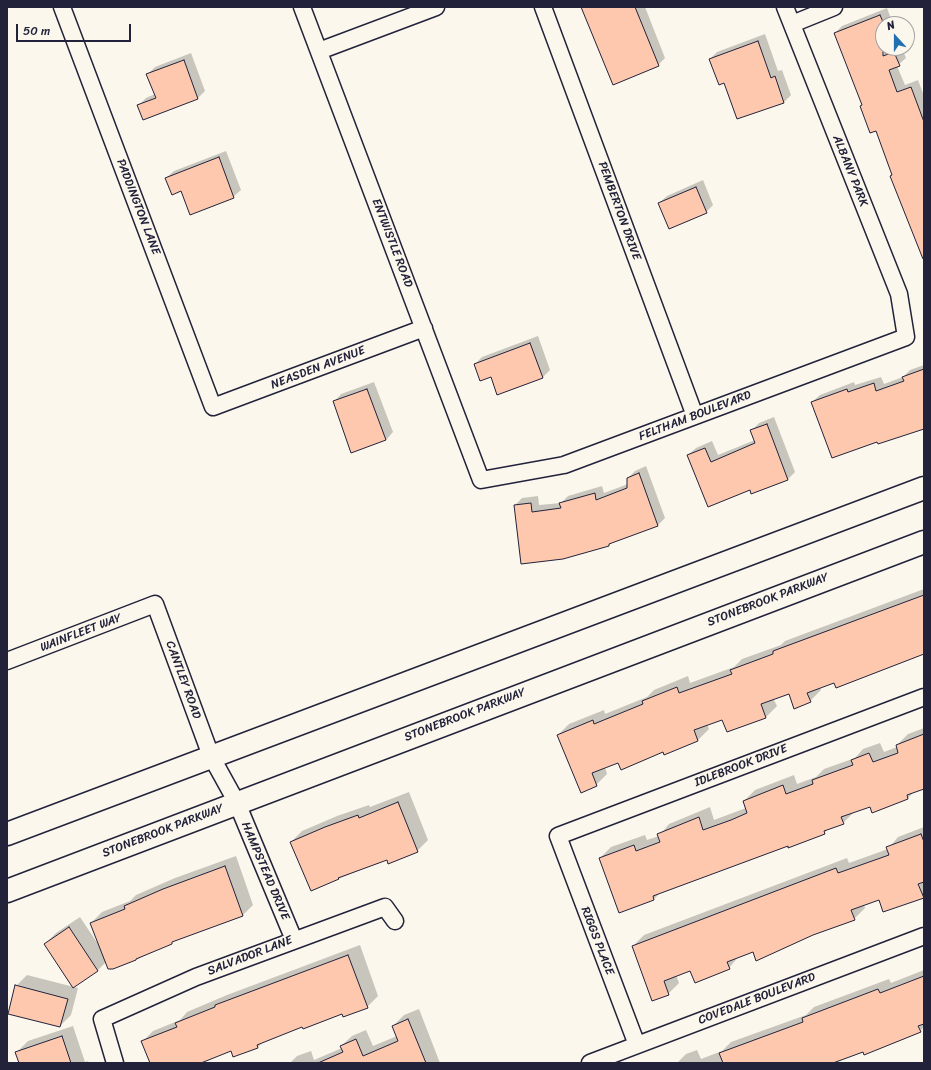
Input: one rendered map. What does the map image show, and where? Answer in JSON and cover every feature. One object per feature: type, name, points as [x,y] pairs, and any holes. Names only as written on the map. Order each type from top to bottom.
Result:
[{"type":"main road","points":[[7,834],[924,488]]},
{"type":"main road","name":"STONEBROOK PARKWAY","points":[[7,891],[924,542]]},
{"type":"street","name":"PADDINGTON LANE","points":[[62,7],[214,407]]},
{"type":"street","name":"ENTWISTLE ROAD","points":[[302,7],[481,480]]},
{"type":"street","points":[[319,51],[436,7]]},
{"type":"street","name":"PEMBERTON DRIVE","points":[[544,7],[695,416]]},
{"type":"street","name":"ALBANY PARK","points":[[785,7],[899,294],[906,337]]},
{"type":"street","points":[[792,24],[834,7]]},
{"type":"street","name":"NEASDEN AVENUE","points":[[214,407],[424,328]]},
{"type":"street","name":"FELTHAM BOULEVARD","points":[[481,480],[564,465],[906,337]]},
{"type":"street","name":"CANTLEY ROAD","points":[[155,604],[211,756],[236,803]]},
{"type":"street","name":"WAINFLEET WAY","points":[[7,661],[155,604]]},
{"type":"street","name":"IDLEBROOK DRIVE","points":[[558,836],[924,697]]},
{"type":"street","name":"HAMPSTEAD DRIVE","points":[[236,803],[294,940]]},
{"type":"street","name":"RIGGS PLACE","points":[[558,836],[637,1045]]},
{"type":"street","name":"SALVADOR LANE","points":[[115,1063],[102,1019],[183,982],[384,907],[395,921]]},
{"type":"street","name":"COVEDALE BOULEVARD","points":[[590,1063],[924,936]]},
{"type":"building","points":[[581,7],[635,7],[659,66],[613,85]]},
{"type":"building","points":[[875,17],[875,56],[896,56],[900,66],[889,70],[897,92],[911,87],[924,122],[923,259],[890,176],[892,175],[876,131],[870,133],[860,106],[862,105],[834,33]]},
{"type":"building","points":[[758,41],[771,78],[775,76],[784,103],[737,119],[724,83],[719,85],[709,59]]},
{"type":"building","points":[[184,60],[198,99],[143,120],[137,105],[156,98],[146,74]]},
{"type":"building","points":[[219,157],[234,198],[190,215],[181,191],[172,195],[165,178]]},
{"type":"building","points":[[696,187],[707,213],[669,229],[658,203]]},
{"type":"building","points":[[530,343],[543,378],[497,395],[491,377],[480,381],[474,364]]},
{"type":"building","points":[[924,369],[924,429],[878,444],[877,442],[832,458],[811,402],[847,389],[848,392],[874,383],[876,391],[904,381],[902,377]]},
{"type":"building","points":[[367,389],[386,440],[351,453],[333,401]]},
{"type":"building","points":[[767,424],[788,480],[751,494],[750,490],[708,507],[687,455],[705,448],[711,462],[755,443],[750,430]]},
{"type":"building","points":[[639,473],[658,526],[609,544],[609,546],[563,559],[521,564],[514,505],[531,503],[532,512],[561,508],[559,503],[595,493],[596,500],[627,488],[627,478]]},
{"type":"building","points":[[924,595],[924,654],[836,688],[834,683],[807,693],[811,702],[794,709],[789,694],[761,704],[766,718],[727,732],[722,720],[694,730],[698,741],[664,755],[663,752],[621,770],[618,763],[592,773],[597,786],[581,793],[557,735],[593,720],[594,724],[643,704],[642,701],[677,687],[679,693],[732,674],[730,670],[773,654],[773,651]]},
{"type":"building","points":[[924,734],[924,789],[907,795],[908,799],[872,813],[870,807],[841,817],[844,824],[824,831],[825,834],[788,848],[788,846],[653,896],[654,900],[619,913],[599,858],[634,845],[636,851],[660,842],[657,834],[699,817],[703,830],[731,820],[747,813],[743,801],[783,785],[786,794],[813,784],[812,780],[853,765],[851,760],[869,753],[873,762],[898,753],[896,745]]},
{"type":"building","points":[[398,802],[418,852],[388,864],[387,860],[338,878],[339,879],[311,891],[290,842],[325,827],[358,815],[359,818]]},
{"type":"building","points":[[921,834],[924,842],[924,882],[918,884],[924,898],[883,912],[879,900],[851,910],[855,920],[813,935],[756,961],[753,952],[727,962],[730,969],[695,983],[690,971],[664,981],[669,995],[652,1001],[632,946],[836,868],[838,873],[889,855],[886,847]]},
{"type":"building","points":[[225,866],[243,916],[172,942],[172,944],[136,960],[113,969],[108,969],[90,923],[125,909],[124,906],[163,889]]},
{"type":"building","points":[[69,927],[98,971],[73,988],[44,944]]},
{"type":"building","points":[[348,955],[368,1008],[343,1017],[342,1014],[303,1029],[302,1027],[257,1045],[258,1048],[233,1057],[231,1051],[201,1063],[150,1063],[141,1041],[177,1027],[175,1023],[215,1007],[215,1005]]},
{"type":"building","points":[[924,976],[924,1024],[918,1026],[921,1032],[864,1055],[863,1052],[833,1063],[723,1063],[719,1053],[803,1022],[802,1018],[878,989],[880,993]]},
{"type":"building","points":[[15,985],[68,999],[60,1027],[8,1014]]},
{"type":"building","points":[[408,1019],[426,1063],[318,1063],[343,1052],[340,1046],[356,1039],[363,1056],[398,1041],[392,1026]]},
{"type":"building","points":[[62,1036],[71,1063],[19,1063],[15,1052]]}]
